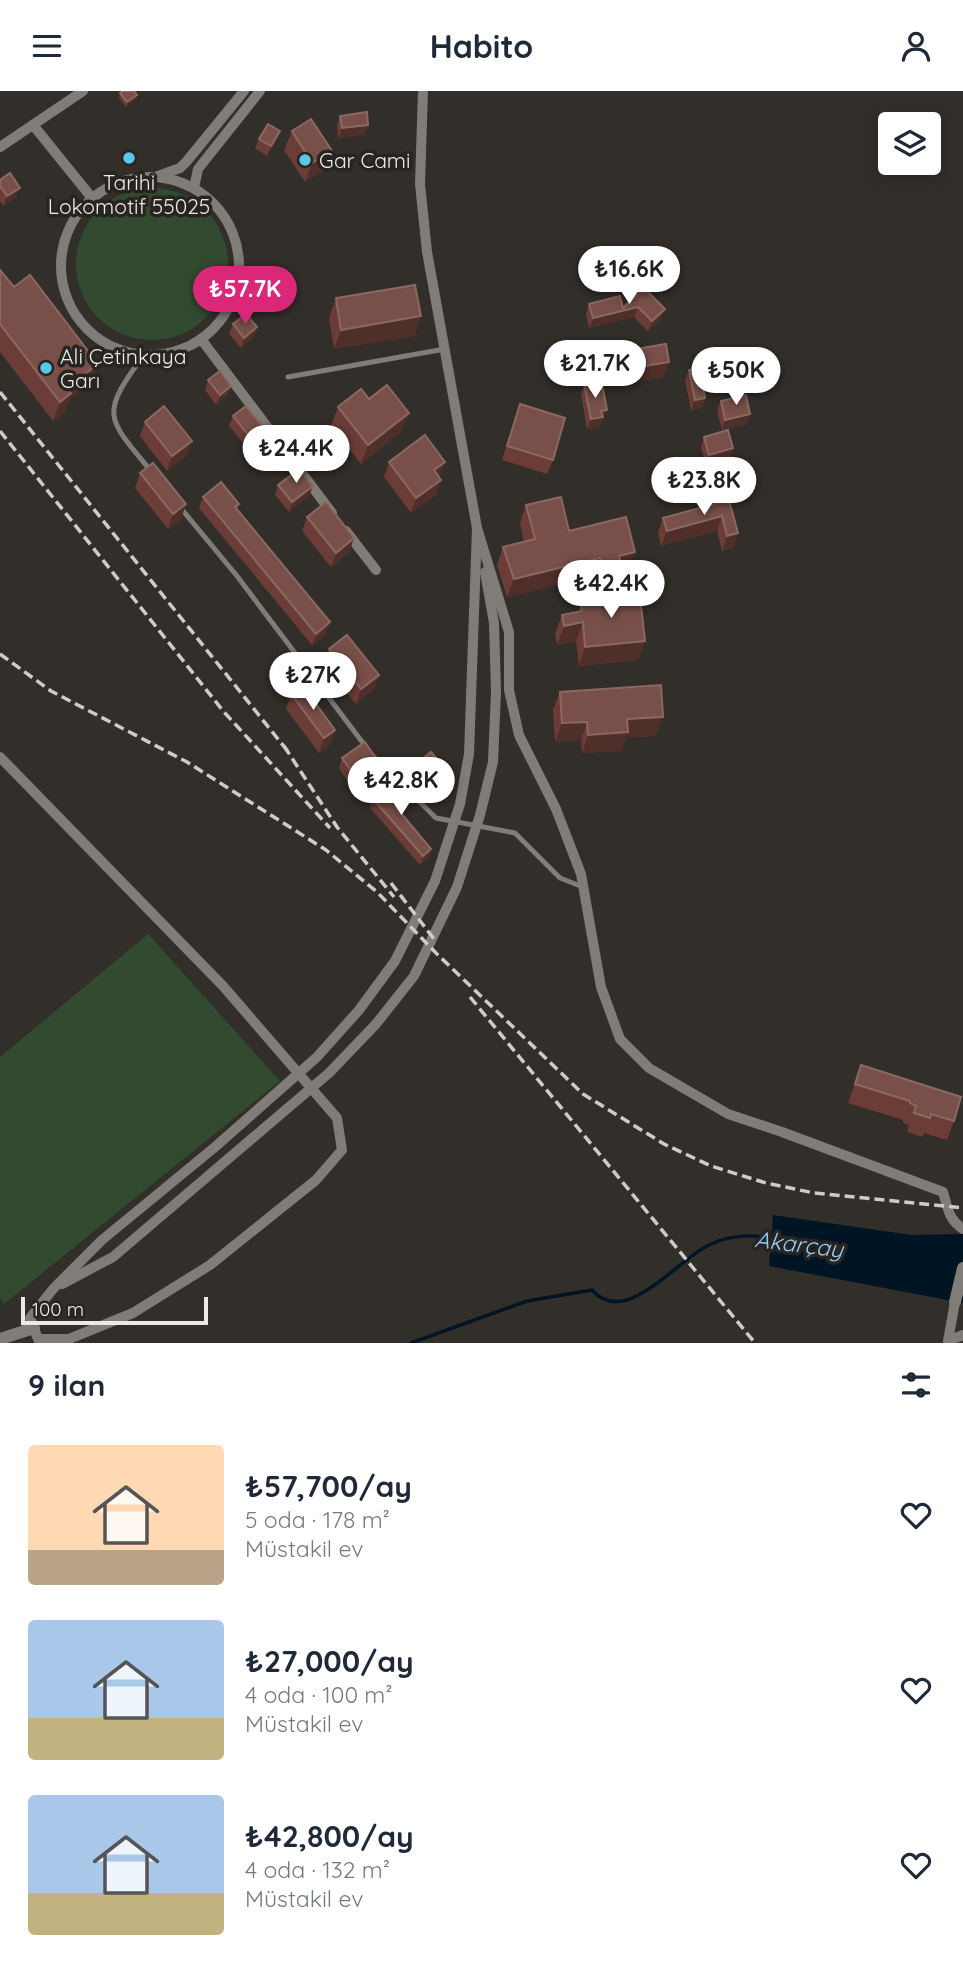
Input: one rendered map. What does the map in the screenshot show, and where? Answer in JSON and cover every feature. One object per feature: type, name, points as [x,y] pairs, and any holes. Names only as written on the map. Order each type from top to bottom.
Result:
[{"type":"street","points":[[0,148],[83,91]]},
{"type":"street","points":[[156,177],[180,168],[244,91]]},
{"type":"street","points":[[194,188],[198,169],[260,91]]},
{"type":"street","points":[[53,1289],[113,1257],[329,1073],[376,1024],[414,976],[457,887],[480,815],[493,762],[496,692],[494,624],[428,252],[420,184],[423,91]]},
{"type":"street","points":[[33,125],[92,198]]},
{"type":"street","points":[[133,178],[175,180],[194,188],[217,206],[233,232],[239,261],[236,291],[223,318],[201,339],[174,352],[144,356],[114,348],[89,332],[71,308],[61,279],[62,249],[72,221],[92,198],[111,185],[133,178]]},
{"type":"street","points":[[201,339],[376,571]]},
{"type":"street","points":[[0,757],[223,986],[337,1118],[342,1150],[316,1180],[210,1265],[133,1313],[69,1339],[38,1339],[30,1318],[53,1289],[102,1240],[215,1147],[317,1057],[359,1010],[395,961],[435,881],[460,804],[469,754],[477,527]]},
{"type":"street","points":[[477,527],[509,632],[509,691],[519,735],[556,809],[581,874],[601,988],[620,1039],[649,1068],[728,1114],[943,1192],[948,1214],[960,1225]]},
{"type":"street","points":[[948,1342],[963,1268]]},
{"type":"street","points":[[0,1339],[34,1328]]},
{"type":"street","points":[[948,1342],[963,1335]]},
{"type":"lane","points":[[288,377],[445,349]]},
{"type":"lane","points":[[144,356],[117,393],[112,415],[121,435],[157,479]]},
{"type":"lane","points":[[175,500],[237,576],[377,762],[414,798],[436,818],[514,833],[560,878],[583,887]]},
{"type":"green space","points":[[152,188],[181,194],[206,210],[222,235],[228,264],[222,293],[206,318],[181,334],[152,340],[123,334],[98,318],[82,293],[76,264],[82,235],[98,210],[123,194]]},
{"type":"green space","points":[[148,934],[280,1081],[4,1304],[0,1298],[0,1057]]},
{"type":"water","points":[[773,1215],[912,1235],[963,1234],[963,1303],[769,1266]]},
{"type":"building","points":[[134,91],[137,95],[127,102],[120,93]]},
{"type":"building","points":[[367,112],[368,125],[342,128],[340,116]]},
{"type":"building","points":[[311,119],[332,151],[312,163],[292,131]]},
{"type":"building","points":[[268,124],[280,131],[271,146],[259,139]]},
{"type":"building","points":[[10,173],[20,188],[7,196],[0,186],[0,180]]},
{"type":"building","name":"Ali Çetinkaya Garı","points":[[0,270],[14,287],[30,275],[98,364],[67,388],[71,393],[60,402],[0,324]]},
{"type":"building","points":[[415,285],[421,316],[341,330],[336,298]]},
{"type":"building","points":[[644,288],[665,309],[652,321],[638,307],[593,318],[589,304],[620,296],[623,308]]},
{"type":"building","points":[[246,314],[257,327],[244,338],[233,324]]},
{"type":"building","points":[[666,344],[669,362],[621,370],[618,352]]},
{"type":"building","points":[[699,368],[705,398],[695,400],[689,370]]},
{"type":"building","points":[[220,371],[231,386],[220,395],[208,380]]},
{"type":"building","points":[[597,382],[599,390],[603,389],[607,410],[601,411],[603,417],[591,419],[584,384]]},
{"type":"building","points":[[387,385],[409,413],[368,445],[338,407],[361,389],[369,399]]},
{"type":"building","points":[[746,395],[750,414],[725,420],[721,401]]},
{"type":"building","points":[[520,404],[565,418],[553,460],[507,446]]},
{"type":"building","points":[[164,406],[192,441],[172,456],[145,422]]},
{"type":"building","points":[[246,406],[270,435],[257,446],[233,416]]},
{"type":"building","points":[[728,430],[733,448],[709,455],[704,437]]},
{"type":"building","points":[[425,435],[445,462],[434,470],[441,480],[416,498],[389,462]]},
{"type":"building","points":[[153,463],[186,504],[173,514],[140,473]]},
{"type":"building","points":[[299,469],[313,486],[292,502],[278,485]]},
{"type":"building","points":[[221,482],[239,504],[235,507],[330,622],[316,634],[203,497]]},
{"type":"building","points":[[561,497],[569,531],[626,517],[635,552],[619,556],[621,563],[602,568],[600,558],[514,579],[503,547],[535,539],[526,505]]},
{"type":"building","points":[[729,500],[738,533],[727,536],[722,516],[667,531],[663,518]]},
{"type":"building","points":[[326,502],[354,538],[336,553],[307,517]]},
{"type":"building","points":[[639,587],[645,641],[585,647],[583,622],[564,626],[562,615],[582,611],[581,604],[624,600],[623,588]]},
{"type":"building","points":[[347,635],[379,675],[361,689],[329,649]]},
{"type":"building","points":[[661,685],[663,717],[627,719],[628,732],[588,735],[587,722],[562,723],[560,692]]},
{"type":"building","points":[[303,686],[335,730],[324,738],[291,694]]},
{"type":"building","points":[[365,742],[375,757],[352,772],[342,758]]},
{"type":"building","points":[[431,752],[442,765],[431,774],[420,761]]},
{"type":"building","points":[[405,784],[411,792],[395,806],[431,849],[423,856],[373,799],[382,791],[389,798]]},
{"type":"building","points":[[861,1065],[961,1097],[954,1121],[931,1114],[930,1118],[914,1113],[916,1106],[910,1101],[855,1084]]},
{"type":"waterway","name":"Akarçay","points":[[411,1343],[527,1301],[592,1290],[606,1300],[620,1301],[652,1287],[711,1244],[743,1236],[775,1238]]},
{"type":"railway","points":[[0,392],[290,754]]},
{"type":"railway","points":[[0,431],[224,712],[330,828]]},
{"type":"railway","points":[[0,654],[51,691],[187,762],[326,850],[377,892],[436,953],[583,1094],[664,1144],[711,1166],[766,1183],[814,1193],[963,1208]]},
{"type":"railway","points":[[284,746],[337,827],[394,897]]},
{"type":"railway","points":[[391,883],[434,939]]},
{"type":"railway","points":[[470,997],[755,1343]]},
{"type":"place","name":"Tarihi Lokomotif 55025","points":[[129,158]]},
{"type":"place","name":"Gar Cami","points":[[305,160]]},
{"type":"place","name":"Ali Çetinkaya Garı","points":[[46,368]]}]
